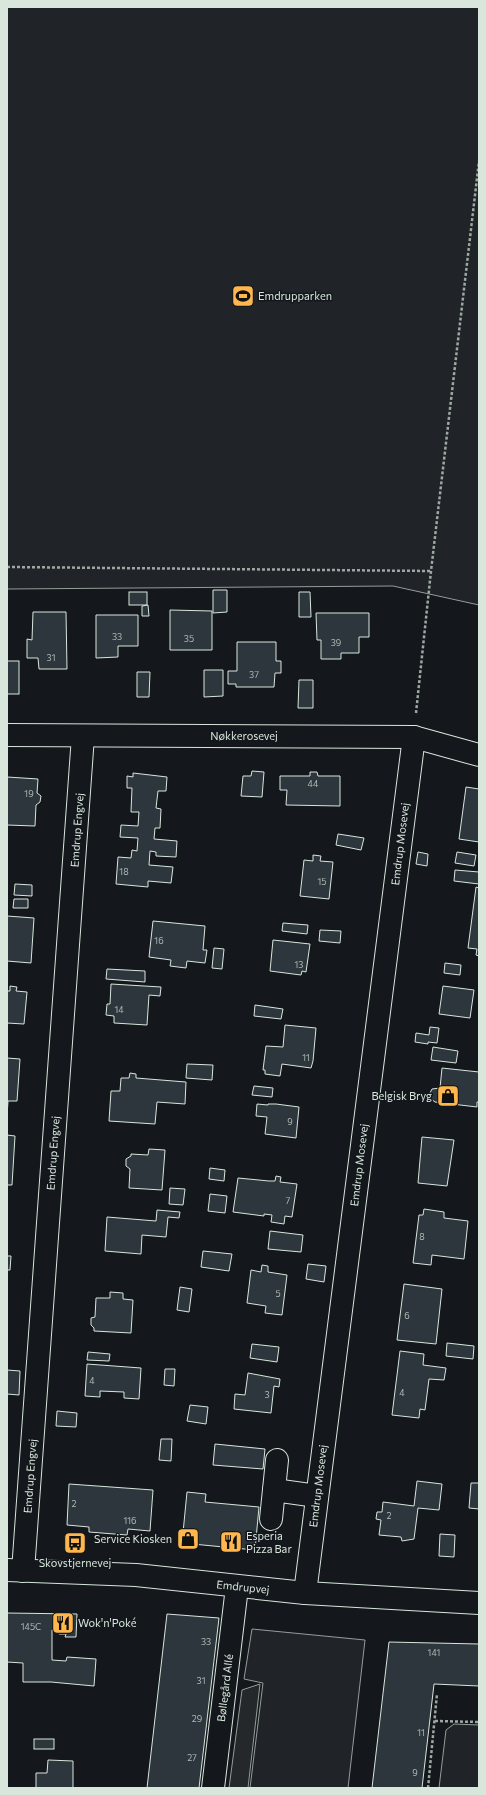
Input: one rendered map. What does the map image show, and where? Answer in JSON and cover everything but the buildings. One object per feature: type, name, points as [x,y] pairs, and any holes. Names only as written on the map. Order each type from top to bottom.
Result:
[{"type":"street","name":"Nøkkerosevej","points":[[7,736],[414,737],[479,755]]},
{"type":"street","name":"Emdrup Engvej","points":[[15,1570],[83,736]]},
{"type":"street","name":"Emdrup Mosevej","points":[[305,1593],[414,737]]},
{"type":"street","points":[[271,1519],[277,1460]]},
{"type":"street","points":[[274,1490],[317,1496]]},
{"type":"street","name":"Emdrupvej","points":[[15,1570],[136,1575],[237,1587],[305,1593],[479,1603]]},
{"type":"street","name":"Bøllegård Allé","points":[[213,1788],[237,1587]]},
{"type":"path","points":[[414,737],[431,571],[479,161]]},
{"type":"path","points":[[7,567],[431,571]]},
{"type":"path","points":[[428,1788],[435,1721],[436,1694]]},
{"type":"path","points":[[435,1721],[479,1722]]},
{"type":"shaded area","name":"Emdrupparken","points":[[7,7],[479,7],[479,605],[393,586],[7,589]]},
{"type":"shaded area","points":[[252,1629],[365,1640],[348,1788],[250,1788],[263,1683],[244,1679]]},
{"type":"shaded area","points":[[260,1684],[248,1788],[229,1788],[242,1690]]},
{"type":"shaded area","points":[[454,1724],[479,1725],[479,1788],[439,1788],[446,1730]]},
{"type":"place","name":"Emdrupparken","points":[[243,296]]},
{"type":"place","name":"Belgisk Bryg","points":[[448,1096]]},
{"type":"place","name":"Service Kiosken","points":[[188,1539]]},
{"type":"place","name":"Esperia Pizza Bar","points":[[231,1542]]},
{"type":"place","name":"Skovstjernevej","points":[[75,1543]]},
{"type":"place","name":"Wok'n'Poké","points":[[63,1623]]}]
